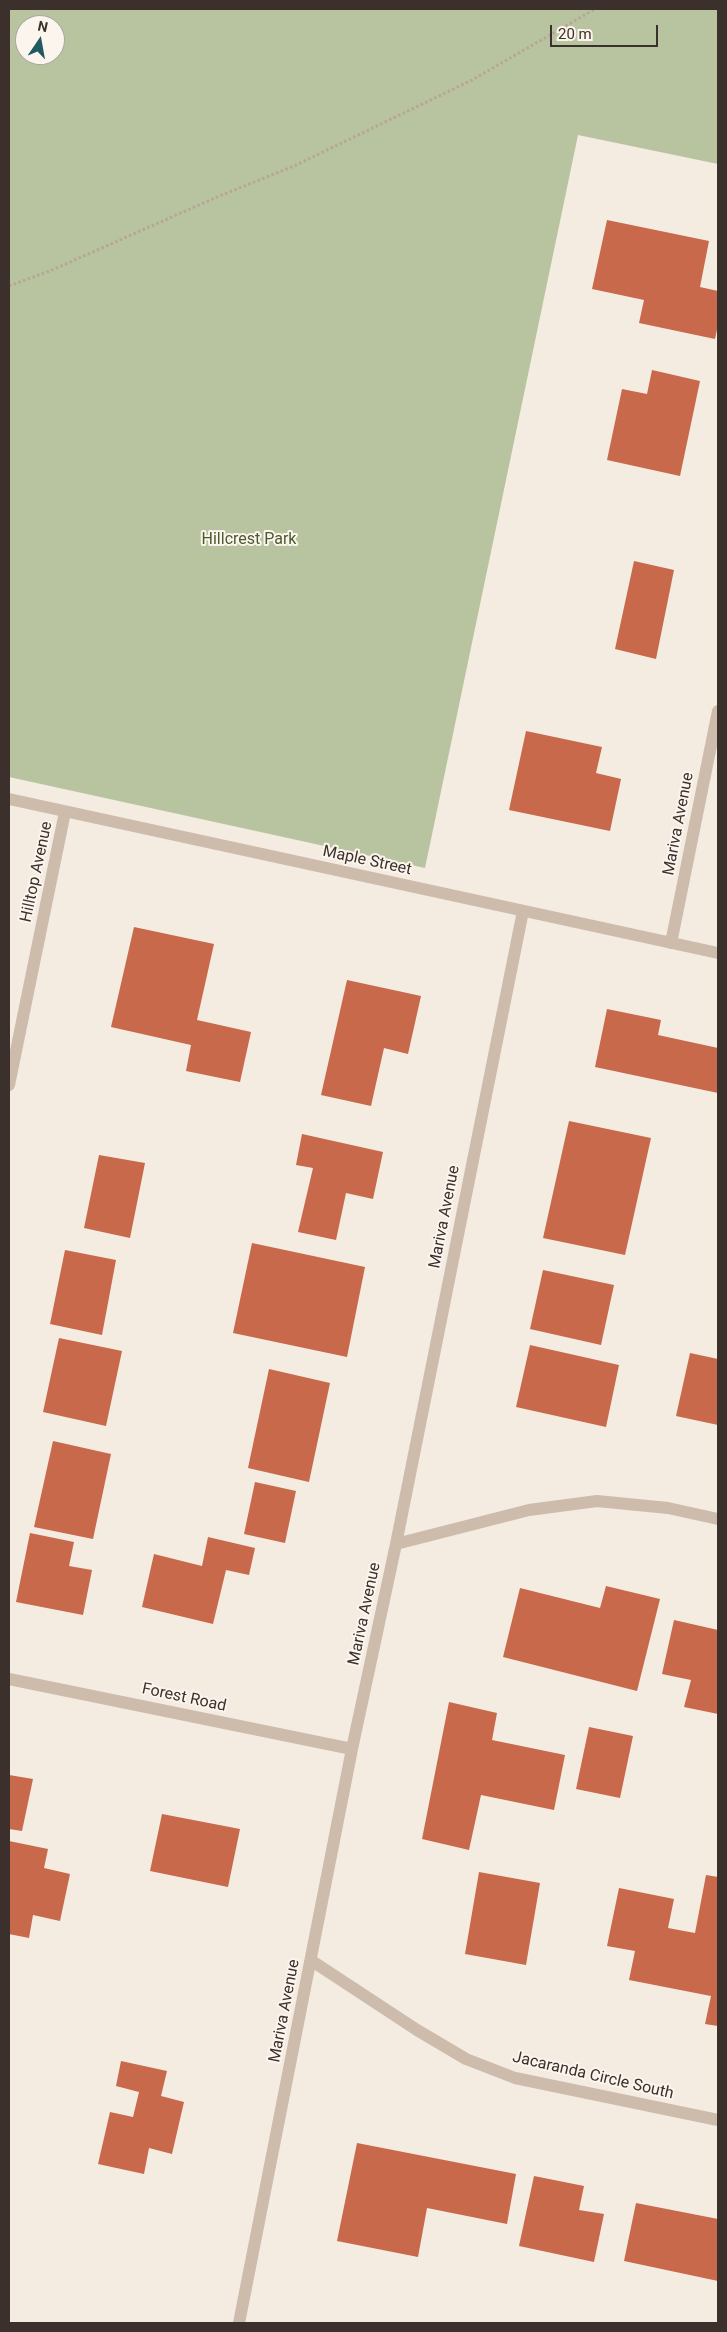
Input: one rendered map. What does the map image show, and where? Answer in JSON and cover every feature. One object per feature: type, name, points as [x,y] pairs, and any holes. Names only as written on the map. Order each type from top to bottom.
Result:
[{"type":"street","name":"Mariva Avenue","points":[[671,943],[718,712]]},
{"type":"street","name":"Maple Street","points":[[9,799],[718,953]]},
{"type":"street","name":"Hilltop Avenue","points":[[9,1085],[66,812]]},
{"type":"street","name":"Mariva Avenue","points":[[239,2323],[312,1961],[352,1749],[396,1544],[523,911]]},
{"type":"street","points":[[396,1544],[529,1510],[597,1501],[668,1508],[718,1519]]},
{"type":"street","name":"Forest Road","points":[[9,1678],[352,1749]]},
{"type":"street","name":"Jacaranda Circle South","points":[[312,1961],[417,2030],[466,2059],[515,2078],[718,2120]]},
{"type":"path","points":[[9,286],[52,270],[217,197],[294,166],[472,80],[595,9]]},
{"type":"green space","name":"Hillcrest Park","points":[[9,9],[718,9],[718,164],[578,135],[425,868],[9,777]]},
{"type":"building","points":[[607,220],[709,241],[700,287],[718,291],[718,325],[715,339],[639,323],[644,300],[592,289]]},
{"type":"building","points":[[652,370],[700,381],[680,476],[607,460],[622,389],[647,394]]},
{"type":"building","points":[[634,561],[674,570],[656,659],[615,649]]},
{"type":"building","points":[[526,731],[602,747],[596,773],[621,779],[610,831],[509,810]]},
{"type":"building","points":[[134,927],[214,944],[197,1020],[251,1032],[240,1082],[186,1071],[191,1045],[111,1027]]},
{"type":"building","points":[[347,980],[421,996],[408,1054],[384,1048],[371,1106],[321,1095]]},
{"type":"building","points":[[607,1009],[661,1020],[658,1035],[718,1048],[718,1093],[595,1067]]},
{"type":"building","points":[[569,1121],[651,1138],[625,1255],[543,1238]]},
{"type":"building","points":[[302,1134],[383,1152],[373,1199],[346,1193],[336,1240],[298,1232],[313,1168],[296,1165]]},
{"type":"building","points":[[99,1155],[145,1163],[130,1238],[84,1228]]},
{"type":"building","points":[[252,1243],[365,1267],[347,1357],[233,1333]]},
{"type":"building","points":[[65,1250],[116,1260],[102,1335],[50,1324]]},
{"type":"building","points":[[543,1270],[614,1285],[601,1345],[530,1329]]},
{"type":"building","points":[[59,1338],[122,1351],[106,1426],[43,1412]]},
{"type":"building","points":[[530,1345],[619,1365],[606,1427],[516,1407]]},
{"type":"building","points":[[690,1353],[718,1359],[718,1425],[676,1416]]},
{"type":"building","points":[[269,1369],[330,1383],[309,1482],[248,1468]]},
{"type":"building","points":[[53,1441],[111,1454],[93,1539],[34,1527]]},
{"type":"building","points":[[255,1482],[296,1491],[285,1543],[244,1534]]},
{"type":"building","points":[[30,1533],[74,1542],[69,1566],[92,1570],[83,1615],[16,1602]]},
{"type":"building","points":[[208,1537],[255,1548],[249,1575],[226,1570],[213,1624],[142,1607],[154,1554],[202,1566]]},
{"type":"building","points":[[606,1586],[660,1599],[637,1691],[503,1657],[520,1588],[600,1608]]},
{"type":"building","points":[[674,1620],[718,1630],[718,1714],[684,1707],[691,1680],[662,1674]]},
{"type":"building","points":[[449,1702],[497,1713],[492,1740],[565,1755],[554,1810],[481,1795],[469,1850],[422,1839]]},
{"type":"building","points":[[589,1727],[633,1736],[620,1798],[576,1789]]},
{"type":"building","points":[[9,1775],[33,1779],[22,1831],[9,1829]]},
{"type":"building","points":[[162,1814],[240,1829],[228,1887],[150,1871]]},
{"type":"building","points":[[9,1841],[48,1849],[44,1868],[70,1874],[60,1921],[33,1915],[29,1938],[9,1934]]},
{"type":"building","points":[[479,1872],[540,1883],[526,1965],[465,1954]]},
{"type":"building","points":[[706,1875],[718,1877],[718,2026],[705,2024],[711,1996],[629,1980],[635,1951],[607,1946],[619,1888],[674,1899],[668,1928],[695,1933]]},
{"type":"building","points":[[121,2061],[167,2071],[161,2096],[184,2102],[172,2154],[149,2148],[144,2174],[98,2164],[110,2112],[133,2117],[139,2092],[116,2086]]},
{"type":"building","points":[[357,2143],[516,2174],[507,2224],[427,2208],[418,2257],[337,2241]]},
{"type":"building","points":[[534,2176],[584,2186],[579,2210],[604,2214],[594,2262],[519,2246]]},
{"type":"building","points":[[636,2203],[718,2219],[718,2281],[624,2261]]}]
